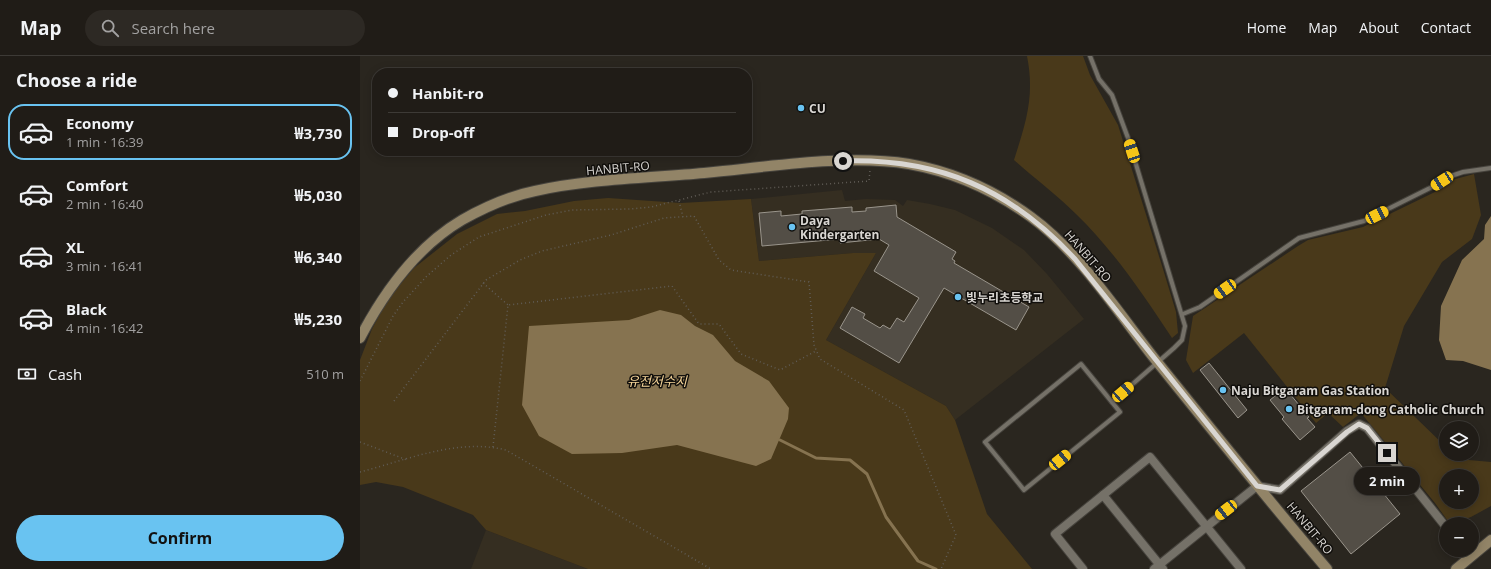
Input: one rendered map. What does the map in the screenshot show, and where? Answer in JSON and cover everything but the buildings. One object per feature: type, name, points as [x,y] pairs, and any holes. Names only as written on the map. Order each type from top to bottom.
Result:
[{"type":"street","name":"HANBIT-RO","points":[[360,338],[372,315],[386,294],[425,249],[446,231],[497,203],[532,191],[558,186],[822,162],[870,160],[912,165],[962,178],[986,189],[1032,218],[1050,232],[1075,259],[1257,486],[1327,569]]},
{"type":"street","points":[[1103,495],[1159,568],[1206,526],[1257,486],[1280,490],[1354,426],[1363,425],[1439,518]]},
{"type":"street","points":[[1083,569],[1055,534],[1150,457],[1241,569]]},
{"type":"street","points":[[1479,547],[1491,540]]},
{"type":"street","points":[[1456,569],[1465,557]]},
{"type":"lane","points":[[1090,56],[1099,79],[1112,95],[1128,138],[1183,314],[1185,326],[1182,340],[1158,363],[1112,402]]},
{"type":"lane","points":[[1183,314],[1200,307],[1299,238],[1364,221],[1451,176],[1463,172],[1491,168]]},
{"type":"lane","points":[[1081,364],[1112,402],[1120,412],[1024,490],[985,442],[1081,364]]},
{"type":"path","points":[[360,381],[393,316],[404,302],[427,276],[451,254],[479,237],[546,216],[572,210],[630,209],[679,200],[711,192],[869,181],[870,160]]},
{"type":"path","points":[[679,200],[683,217]]},
{"type":"path","points":[[394,401],[483,283],[496,273],[542,251],[611,234],[664,218],[694,216],[719,260],[731,270],[809,282],[814,345],[820,359],[904,410],[956,535],[941,569]]},
{"type":"path","points":[[483,283],[508,305],[672,286],[699,324],[719,324],[741,354],[780,370],[816,351]]},
{"type":"path","points":[[493,447],[508,305]]},
{"type":"path","points":[[360,442],[407,460]]},
{"type":"path","points":[[360,472],[456,447],[493,447],[515,454],[711,569]]},
{"type":"shaded area","points":[[1027,56],[1083,56],[1090,75],[1118,125],[1176,312],[1178,333],[1172,338],[1139,289],[1090,228],[1069,207],[1014,160],[1028,109],[1030,96]]},
{"type":"shaded area","points":[[1474,174],[1481,215],[1472,239],[1442,262],[1404,326],[1385,388],[1439,440],[1439,461],[1491,462],[1491,506],[1471,517],[1445,517],[1439,509],[1479,509],[1479,469],[1439,469],[1439,509],[1361,413],[1343,427],[1328,413],[1316,423],[1244,333],[1193,373],[1186,360],[1193,316],[1308,240],[1363,227],[1437,191],[1452,180]]},
{"type":"shaded area","name":"빛누리초등학교","points":[[842,190],[845,201],[866,199],[895,200],[903,206],[907,200],[930,204],[955,210],[992,228],[1024,250],[1047,274],[1084,319],[955,420],[946,406],[826,340],[876,253],[853,253],[759,261],[751,199]]},
{"type":"shaded area","points":[[608,198],[681,203],[751,199],[759,261],[853,253],[876,253],[826,340],[946,406],[955,420],[987,514],[1032,569],[588,569],[486,530],[473,515],[403,487],[376,482],[360,485],[360,360],[372,329],[388,299],[414,268],[457,234],[497,214],[525,211],[574,201]]},
{"type":"shaded area","points":[[486,530],[588,569],[471,569]]},
{"type":"water","points":[[1491,216],[1491,370],[1463,361],[1446,360],[1439,340],[1441,306],[1462,260],[1484,239],[1485,225]]},
{"type":"water","name":"유전저수지","points":[[660,310],[681,315],[695,326],[713,335],[735,361],[769,381],[789,408],[788,419],[771,459],[756,466],[677,445],[622,453],[572,454],[539,436],[522,405],[529,326],[629,320]]},
{"type":"waterway","points":[[780,440],[816,458],[850,460],[867,474],[886,517],[918,561],[936,569]]},
{"type":"place","name":"CU","points":[[801,108]]},
{"type":"place","name":"Daya Kindergarten","points":[[792,227]]},
{"type":"place","name":"빛누리초등학교","points":[[958,297]]},
{"type":"place","name":"Naju Bitgaram Gas Station","points":[[1223,390]]},
{"type":"place","name":"Bitgaram-dong Catholic Church","points":[[1289,409]]},
{"type":"route","points":[[843,161],[870,160],[894,162],[912,165],[962,178],[980,185],[1000,197],[1050,232],[1090,277],[1257,486],[1280,490],[1354,426],[1359,424],[1367,428],[1387,453]]}]
